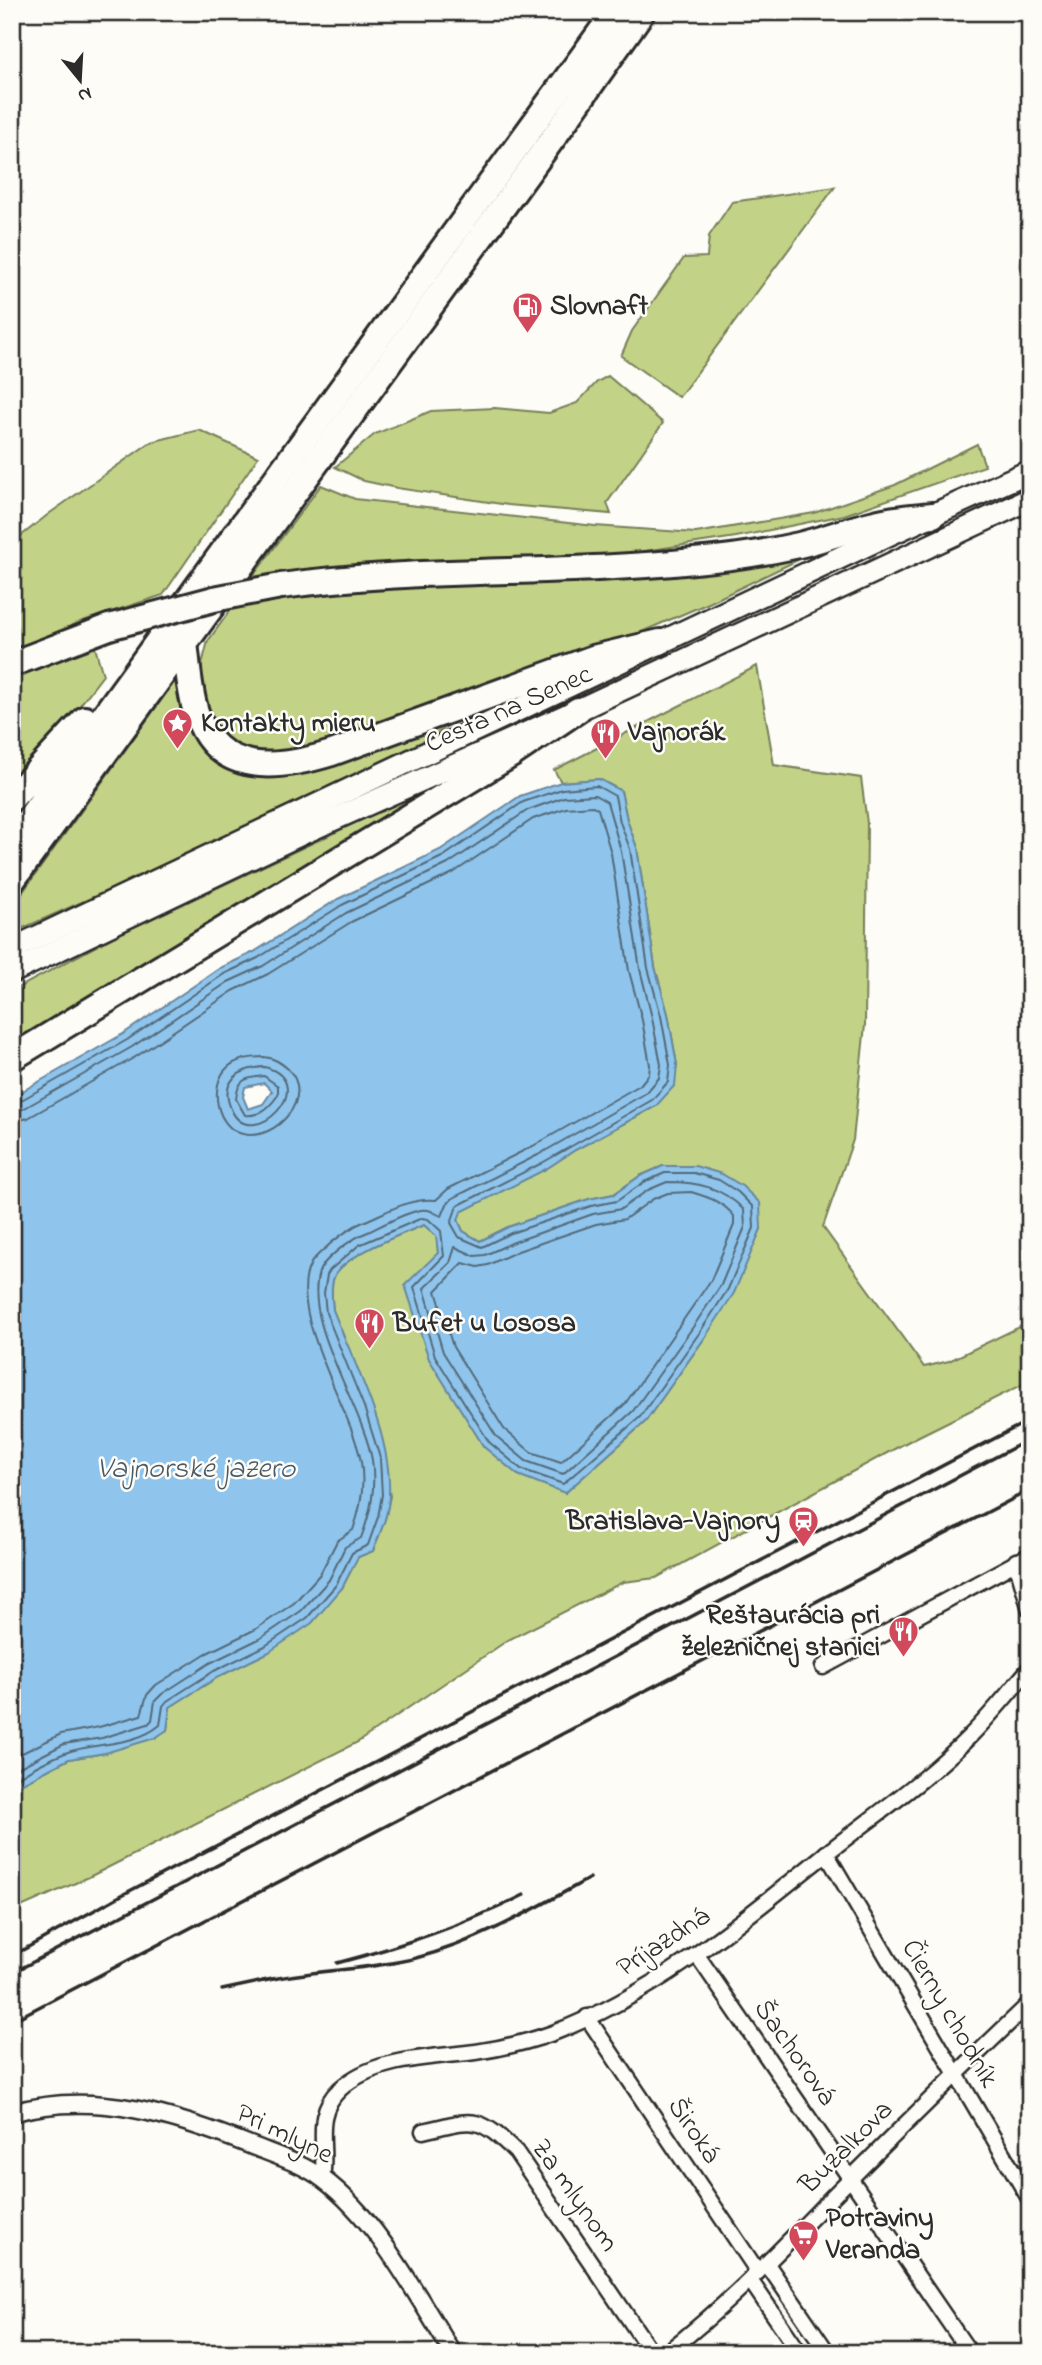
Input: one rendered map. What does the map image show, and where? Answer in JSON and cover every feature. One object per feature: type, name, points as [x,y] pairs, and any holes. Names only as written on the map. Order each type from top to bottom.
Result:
[{"type":"highway","points":[[12,842],[615,12]]},
{"type":"highway","points":[[12,881],[548,146],[642,12]]},
{"type":"highway","points":[[12,664],[109,627],[214,599],[281,586],[331,579],[414,573],[636,565],[716,559],[796,546],[838,536],[875,523],[933,514]]},
{"type":"highway","points":[[12,798],[160,639]]},
{"type":"highway","points":[[185,643],[195,707],[209,737],[216,746],[232,757],[270,766],[296,763],[332,753],[593,658],[660,642]]},
{"type":"highway","points":[[12,1058],[511,755],[578,710]]},
{"type":"main road","name":"Cesta na Senec","points":[[12,949],[660,642],[1030,471]]},
{"type":"main road","name":"Cesta na Senec","points":[[12,972],[299,835],[578,710],[1030,499]]},
{"type":"street","points":[[823,1667],[1023,1558],[1030,1610]]},
{"type":"street","name":"Príjazdná","points":[[322,2178],[322,2117],[328,2102],[354,2079],[386,2065],[519,2043],[554,2032],[587,2017],[697,1955],[954,1751],[1030,1668]]},
{"type":"street","name":"Čierny chodník","points":[[826,1853],[1030,2200]]},
{"type":"street","name":"Šachorová","points":[[697,1955],[970,2353]]},
{"type":"street","name":"Buzalkova","points":[[666,2353],[707,2321],[758,2272],[1030,2003]]},
{"type":"street","name":"Široká","points":[[587,2017],[758,2272],[800,2353]]},
{"type":"street","name":"Pri mlyne","points":[[12,2113],[30,2108],[81,2104],[103,2104],[141,2110],[178,2118],[294,2162],[322,2178],[374,2232],[453,2353]]},
{"type":"street","name":"Za mlynom","points":[[423,2131],[474,2121],[494,2130],[516,2152],[652,2353]]},
{"type":"street","name":"Široká","points":[[758,2272],[828,2353]]},
{"type":"green space","points":[[835,187],[679,397],[621,356],[632,331],[684,258],[707,257],[709,236],[732,202]]},
{"type":"green space","points":[[608,376],[663,423],[607,503],[611,514],[508,505],[397,488],[364,481],[335,467],[375,434],[431,411],[495,408],[549,413],[577,403],[597,382]]},
{"type":"green space","points":[[199,430],[258,457],[163,595],[80,622],[12,651],[12,543],[151,442]]},
{"type":"green space","points":[[977,444],[985,466],[844,515],[736,537],[625,554],[309,570],[251,579],[321,485],[355,499],[595,526],[696,533],[814,513],[895,485]]},
{"type":"green space","points":[[808,555],[711,602],[632,636],[394,722],[274,758],[246,752],[224,741],[202,709],[198,680],[208,641],[232,608],[286,599],[294,592]]},
{"type":"green space","points":[[94,644],[103,675],[61,730],[12,781],[12,677]]},
{"type":"green space","points":[[757,666],[774,765],[861,778],[867,823],[865,1025],[853,1140],[823,1227],[924,1367],[949,1361],[1030,1322],[1030,1381],[911,1440],[656,1578],[623,1582],[508,1640],[358,1742],[89,1877],[12,1911],[12,1791],[69,1759],[105,1753],[167,1730],[170,1707],[218,1677],[269,1652],[342,1588],[358,1557],[373,1551],[390,1496],[371,1405],[333,1310],[334,1277],[349,1261],[374,1246],[424,1225],[437,1236],[468,1420],[484,1447],[565,1493],[645,1422],[706,1336],[761,1229],[695,1166],[663,1166],[640,1176],[614,1194],[589,1199],[508,1227],[480,1241],[463,1231],[458,1220],[460,1212],[546,1169],[656,1106],[677,1065],[668,1014],[655,967],[637,848],[621,791],[599,779],[561,782],[554,770]]},
{"type":"green space","points":[[175,681],[182,718],[200,748],[243,775],[280,778],[463,716],[428,739],[12,933],[12,907]]},
{"type":"green space","points":[[448,779],[450,782],[12,1049],[12,991],[113,937]]},
{"type":"water","name":"Vajnorské jazero","points":[[599,779],[621,791],[637,848],[655,967],[668,1014],[677,1065],[675,1085],[656,1106],[546,1169],[461,1212],[458,1220],[463,1231],[480,1241],[508,1227],[589,1199],[614,1194],[640,1176],[663,1166],[695,1166],[722,1174],[742,1186],[760,1203],[761,1229],[734,1293],[645,1422],[565,1493],[518,1475],[484,1447],[429,1359],[405,1285],[438,1253],[436,1236],[424,1225],[374,1246],[349,1261],[334,1277],[333,1310],[378,1424],[388,1472],[387,1509],[373,1551],[358,1557],[342,1588],[312,1623],[269,1652],[218,1677],[170,1707],[167,1730],[155,1738],[105,1753],[69,1759],[12,1791],[12,1097],[123,1034],[220,968],[254,952],[338,899],[440,850],[520,796],[561,782]],"holes":[[[264,1083],[272,1091],[263,1104],[248,1109],[243,1097],[245,1087]]]},
{"type":"railway","points":[[12,1956],[120,1896],[1030,1420]]},
{"type":"railway","points":[[12,1973],[1030,1439]]},
{"type":"railway","points":[[12,2021],[1030,1490]]},
{"type":"railway","points":[[263,1981],[397,1962],[439,1951],[505,1924],[590,1878]]},
{"type":"railway","points":[[337,1963],[432,1934],[524,1895]]},
{"type":"railway","points":[[222,1990],[273,1979]]},
{"type":"place","name":"Slovnaft","points":[[527,334]]},
{"type":"place","name":"Kontakty mieru","points":[[178,751]]},
{"type":"place","name":"Vajnorák","points":[[605,760]]},
{"type":"place","name":"Bufet u Lososa","points":[[370,1351]]},
{"type":"place","name":"Bratislava-Vajnory","points":[[803,1549]]},
{"type":"place","name":"Reštaurácia pri železničnej stanici","points":[[903,1659]]},
{"type":"place","name":"Potraviny Veranda","points":[[803,2262]]}]
